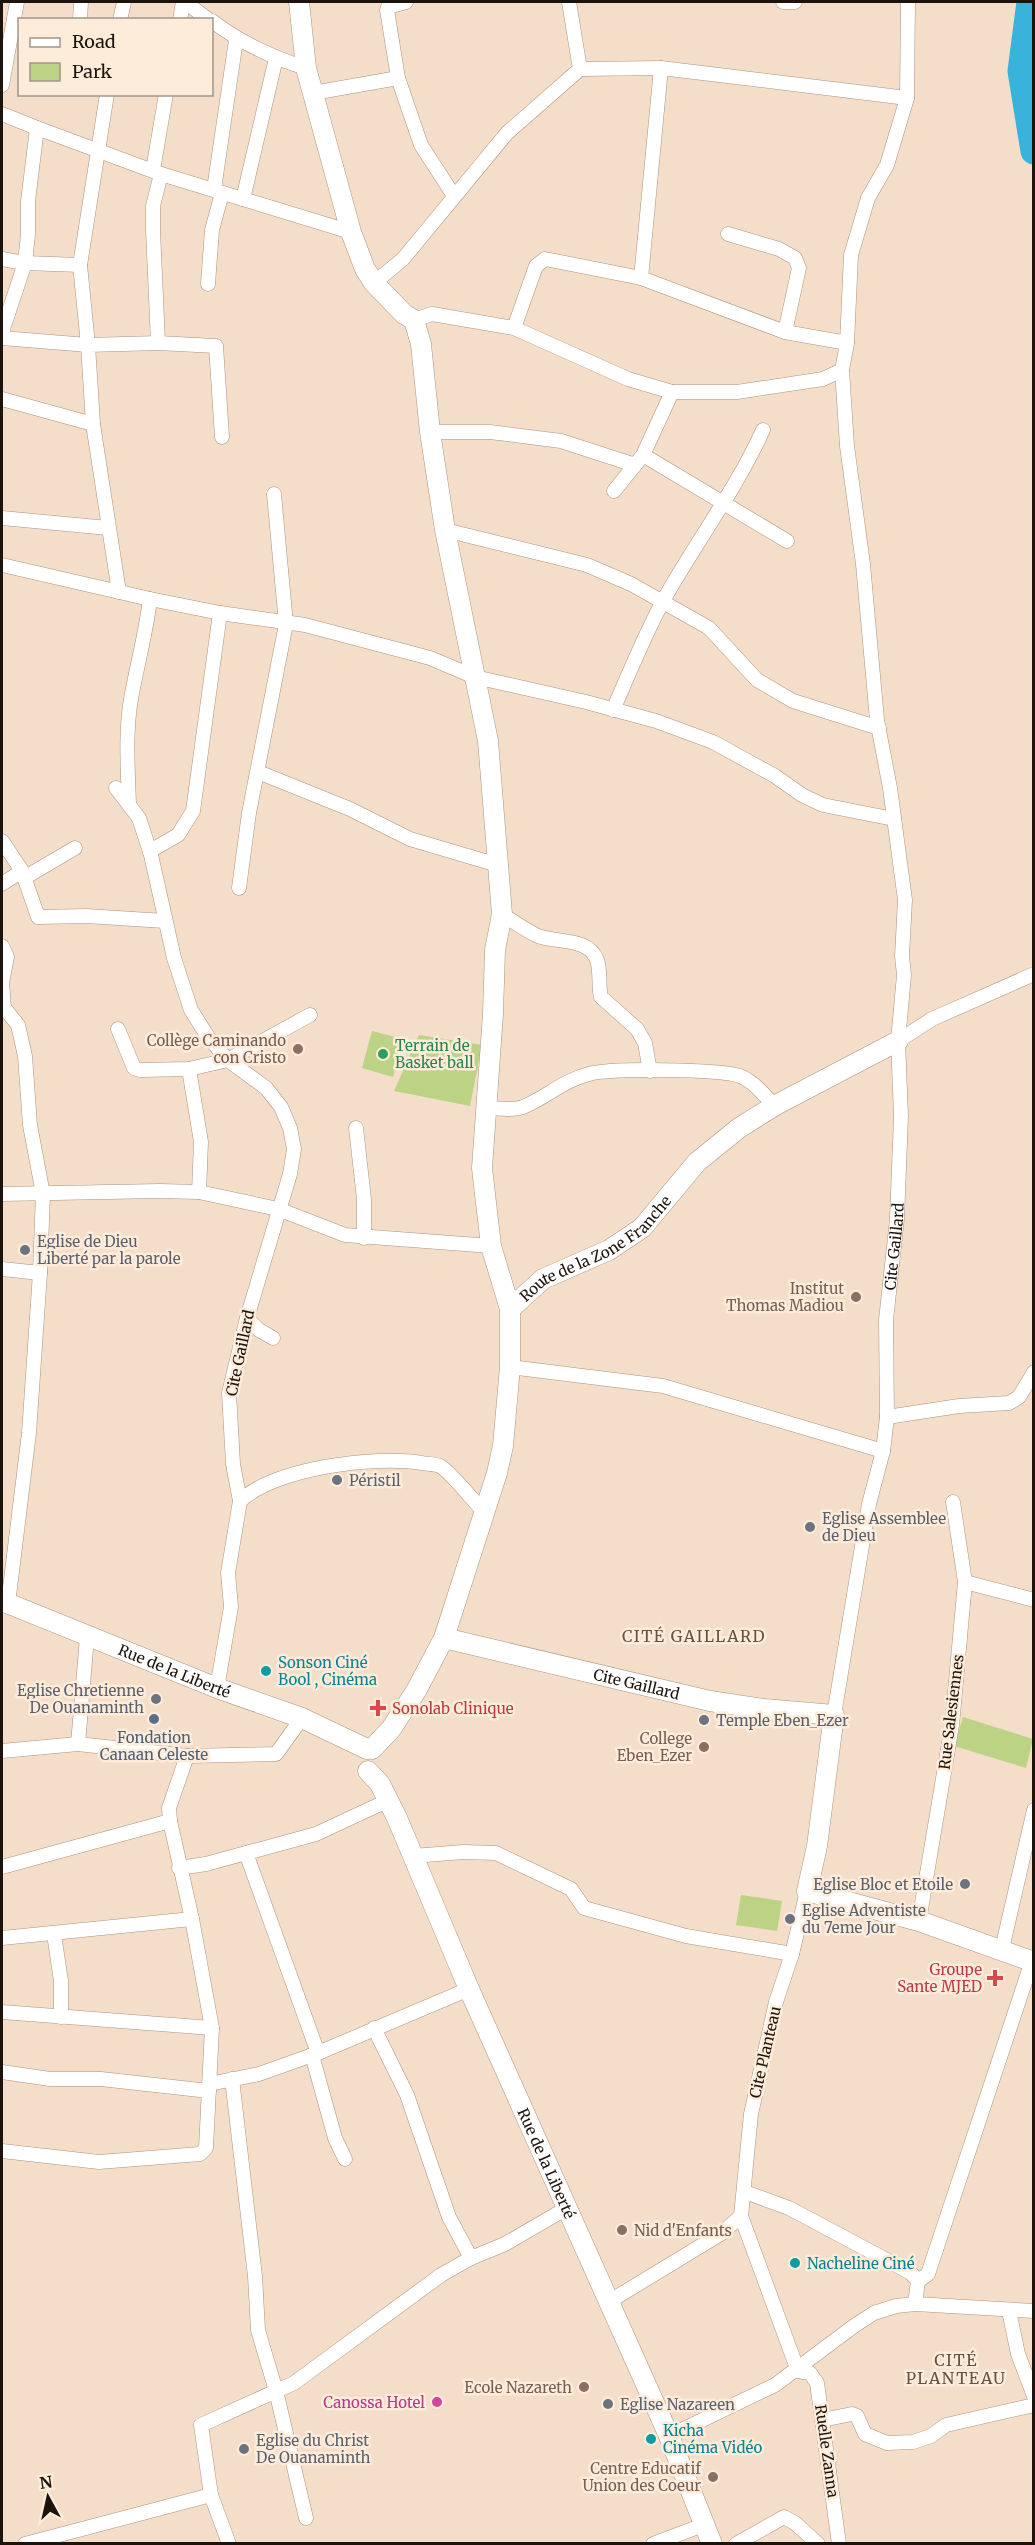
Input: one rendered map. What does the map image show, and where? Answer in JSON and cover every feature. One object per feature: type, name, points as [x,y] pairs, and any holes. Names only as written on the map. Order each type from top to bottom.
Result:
[{"type":"street","points":[[80,18],[81,2]]},
{"type":"street","points":[[120,18],[124,2]]},
{"type":"street","points":[[180,18],[184,2],[207,18]]},
{"type":"street","points":[[300,2],[306,68],[351,232],[365,269],[374,283],[404,314],[414,320],[421,344],[430,432],[445,530],[488,741],[502,914],[495,950],[482,1168],[491,1246],[510,1309]]},
{"type":"street","points":[[406,2],[388,7],[387,10],[398,78],[421,145],[454,195]]},
{"type":"street","points":[[569,2],[580,69]]},
{"type":"street","name":"Cite Gaillard","points":[[807,1891],[817,1846],[834,1715],[869,1504],[883,1451],[887,1417],[886,1320],[897,1219],[902,1116],[898,1041],[904,975],[902,956],[905,900],[879,728],[847,446],[842,370],[847,343],[850,255],[868,198],[887,165],[907,98],[908,2]]},
{"type":"street","points":[[2,9],[16,6],[2,86]]},
{"type":"street","points":[[213,22],[236,40],[276,58],[306,68]]},
{"type":"street","points":[[208,284],[212,230],[236,40]]},
{"type":"street","points":[[243,199],[276,58]]},
{"type":"street","points":[[641,278],[661,68]]},
{"type":"street","points":[[374,283],[403,259],[507,133],[580,69],[661,68],[907,98]]},
{"type":"street","points":[[313,93],[398,78]]},
{"type":"street","points":[[107,96],[80,265],[93,423],[119,592]]},
{"type":"street","points":[[158,343],[153,206],[166,96]]},
{"type":"street","points":[[2,114],[157,172],[351,232]]},
{"type":"street","points":[[2,332],[25,263],[28,201],[37,128]]},
{"type":"street","points":[[728,234],[779,249],[795,258],[798,268],[785,332]]},
{"type":"street","points":[[2,259],[25,263],[80,265]]},
{"type":"street","points":[[514,328],[536,266],[545,260],[641,278],[785,332],[847,343]]},
{"type":"street","points":[[414,320],[432,314],[514,328],[628,379],[672,392],[737,392],[823,379],[842,370]]},
{"type":"street","points":[[2,338],[88,345],[158,343],[216,346],[222,437]]},
{"type":"street","points":[[614,491],[639,460],[672,392]]},
{"type":"street","points":[[2,399],[93,423]]},
{"type":"street","points":[[613,710],[663,602],[722,503],[747,467],[763,430]]},
{"type":"street","points":[[430,432],[490,432],[561,441],[639,460],[722,503],[787,541]]},
{"type":"street","points":[[239,888],[249,813],[286,624],[274,494]]},
{"type":"street","points":[[2,518],[108,528]]},
{"type":"street","points":[[445,530],[586,565],[631,584],[709,628],[757,680],[784,696],[879,728]]},
{"type":"street","points":[[2,565],[220,613],[305,625],[430,657],[475,677],[656,722],[713,742],[823,805],[894,819]]},
{"type":"street","points":[[129,805],[127,748],[131,700],[150,599]]},
{"type":"street","points":[[150,851],[178,835],[193,812],[220,613]]},
{"type":"street","points":[[258,772],[350,809],[410,839],[498,865]]},
{"type":"street","name":"Cite Gaillard","points":[[116,788],[139,818],[150,851],[174,958],[191,1010],[208,1037],[228,1059],[266,1088],[281,1107],[290,1128],[294,1149],[290,1174],[247,1318],[229,1393],[233,1464],[240,1501],[228,1573],[231,1607],[218,1688]]},
{"type":"street","points":[[2,841],[23,875],[38,917],[96,916],[165,921]]},
{"type":"street","points":[[2,884],[75,848]]},
{"type":"street","points":[[502,914],[542,938],[590,949],[597,958],[601,997],[637,1029],[645,1043],[650,1071]]},
{"type":"street","points":[[2,946],[7,957],[2,983],[3,1006],[18,1025],[25,1056],[30,1125],[43,1194],[28,1445],[5,1602]]},
{"type":"street","name":"Route de la Zone Franche","points":[[376,1763],[444,1638],[485,1513],[503,1446],[510,1367],[510,1309],[543,1279],[609,1250],[642,1228],[697,1162],[739,1128],[774,1106],[898,1041],[932,1019],[1034,974]]},
{"type":"street","points":[[118,1029],[134,1068],[140,1070],[189,1069],[228,1059],[310,1015]]},
{"type":"street","points":[[189,1069],[201,1142],[199,1192]]},
{"type":"street","points":[[487,1108],[522,1107],[564,1082],[592,1073],[650,1071],[714,1072],[741,1076],[761,1091],[774,1106]]},
{"type":"street","points":[[356,1128],[364,1199],[364,1238]]},
{"type":"street","points":[[2,1194],[199,1192],[278,1209],[345,1235],[491,1246]]},
{"type":"street","points":[[2,1269],[40,1273]]},
{"type":"street","points":[[247,1318],[259,1330],[273,1338]]},
{"type":"street","points":[[510,1367],[663,1386],[883,1451]]},
{"type":"street","points":[[887,1417],[959,1406],[1010,1403],[1019,1397],[1034,1372]]},
{"type":"street","points":[[240,1501],[250,1491],[289,1476],[338,1464],[401,1459],[440,1466],[485,1513]]},
{"type":"street","name":"Rue Salesiennes","points":[[919,1922],[952,1725],[965,1582],[953,1502]]},
{"type":"street","points":[[965,1582],[1034,1600]]},
{"type":"street","name":"Rue de la Liberté","points":[[5,1602],[87,1637],[302,1718],[348,1742],[376,1763],[469,1989],[610,2301],[669,2436],[712,2544]]},
{"type":"street","points":[[78,1744],[87,1637]]},
{"type":"street","name":"Cite Gaillard","points":[[444,1638],[710,1701],[764,1709],[834,1715]]},
{"type":"street","points":[[2,1751],[78,1744],[187,1756],[276,1754],[302,1718]]},
{"type":"street","points":[[2,2151],[99,2162],[200,2154],[206,2148],[212,2028],[192,1919],[178,1868],[169,1808],[187,1756]]},
{"type":"street","points":[[178,1868],[316,1834],[376,1763]]},
{"type":"street","points":[[1002,1949],[1034,1810]]},
{"type":"street","points":[[2,1867],[170,1821]]},
{"type":"street","points":[[413,1856],[463,1852],[496,1853],[571,1889],[584,1908],[686,1936],[792,1954]]},
{"type":"street","points":[[246,1853],[315,2054],[335,2138],[345,2159]]},
{"type":"street","points":[[807,1891],[919,1922],[1033,1961],[928,2274],[918,2281],[915,2304]]},
{"type":"street","name":"Cite Planteau","points":[[798,2371],[741,2216],[751,2114],[776,2002],[792,1954],[807,1891]]},
{"type":"street","points":[[2,1938],[192,1919]]},
{"type":"street","points":[[54,1934],[61,1981],[61,2017]]},
{"type":"street","points":[[2,2072],[50,2079],[101,2079],[209,2088],[232,2079],[259,2074],[315,2054],[469,1989]]},
{"type":"street","points":[[2,2013],[212,2028]]},
{"type":"street","points":[[374,2028],[407,2095],[449,2217],[471,2258]]},
{"type":"street","points":[[232,2079],[255,2276],[258,2330],[276,2391],[306,2518]]},
{"type":"street","points":[[744,2192],[789,2208],[911,2273],[918,2281]]},
{"type":"street","points":[[229,2544],[211,2495],[201,2425],[294,2383],[441,2275],[471,2258],[505,2244],[567,2208]]},
{"type":"street","points":[[610,2301],[722,2233],[741,2216]]},
{"type":"street","points":[[669,2436],[757,2395],[798,2371],[874,2313],[896,2306],[915,2304],[1034,2311]]},
{"type":"street","points":[[1009,2311],[1018,2354],[1034,2396]]},
{"type":"street","name":"Ruelle Zanna","points":[[798,2371],[810,2373],[817,2383],[839,2543],[832,2544]]},
{"type":"street","points":[[822,2420],[852,2414],[857,2416],[865,2434],[887,2443],[913,2442],[931,2436],[946,2426],[1034,2405]]},
{"type":"street","points":[[25,2544],[211,2495]]},
{"type":"street","points":[[736,2544],[784,2517],[795,2523],[818,2544]]},
{"type":"street","points":[[653,2544],[703,2524]]},
{"type":"green space","name":"Terrain de Basket ball","points":[[372,1031],[403,1039],[393,1077],[362,1068]]},
{"type":"green space","points":[[419,1035],[482,1045],[470,1106],[394,1091]]},
{"type":"green space","points":[[963,1717],[1033,1739],[1026,1768],[954,1746]]},
{"type":"green space","points":[[741,1895],[782,1901],[777,1931],[736,1925]]},
{"type":"waterway","points":[[1030,2],[1021,71],[1034,151]]},
{"type":"place","name":"Collège Caminando con Cristo","points":[[298,1049]]},
{"type":"place","name":"Terrain de Basket ball","points":[[383,1054]]},
{"type":"place","name":"Eglise de Dieu Liberté par la parole","points":[[25,1250]]},
{"type":"place","name":"Institut Thomas Madiou","points":[[856,1297]]},
{"type":"place","name":"Péristil","points":[[337,1480]]},
{"type":"place","name":"Eglise Assemblee de Dieu","points":[[810,1527]]},
{"type":"place","name":"Sonson Ciné Bool , Cinéma","points":[[266,1671]]},
{"type":"place","name":"Eglise Chretienne De Ouanaminth","points":[[156,1699]]},
{"type":"place","name":"Sonolab Clinique","points":[[378,1708]]},
{"type":"place","name":"Fondation Canaan Celeste","points":[[154,1719]]},
{"type":"place","name":"Temple Eben_Ezer","points":[[704,1720]]},
{"type":"place","name":"College Eben_Ezer","points":[[704,1747]]},
{"type":"place","name":"Eglise Bloc et Etoile","points":[[965,1884]]},
{"type":"place","name":"Eglise Adventiste du 7eme Jour","points":[[790,1919]]},
{"type":"place","name":"Groupe Sante MJED","points":[[995,1978]]},
{"type":"place","name":"Nid d'Enfants","points":[[622,2230]]},
{"type":"place","name":"Nacheline Ciné","points":[[795,2263]]},
{"type":"place","name":"Ecole Nazareth","points":[[584,2387]]},
{"type":"place","name":"Canossa Hotel","points":[[437,2402]]},
{"type":"place","name":"Eglise Nazareen","points":[[608,2404]]},
{"type":"place","name":"Kicha Cinéma Vidéo","points":[[651,2439]]},
{"type":"place","name":"Eglise du Christ De Ouanaminth","points":[[244,2449]]},
{"type":"place","name":"Centre Educatif Union des Coeur","points":[[713,2477]]},
{"type":"district","name":"CITÉ GAILLARD","points":[[694,1636]]},
{"type":"district","name":"CITÉ PLANTEAU","points":[[956,2369]]}]
